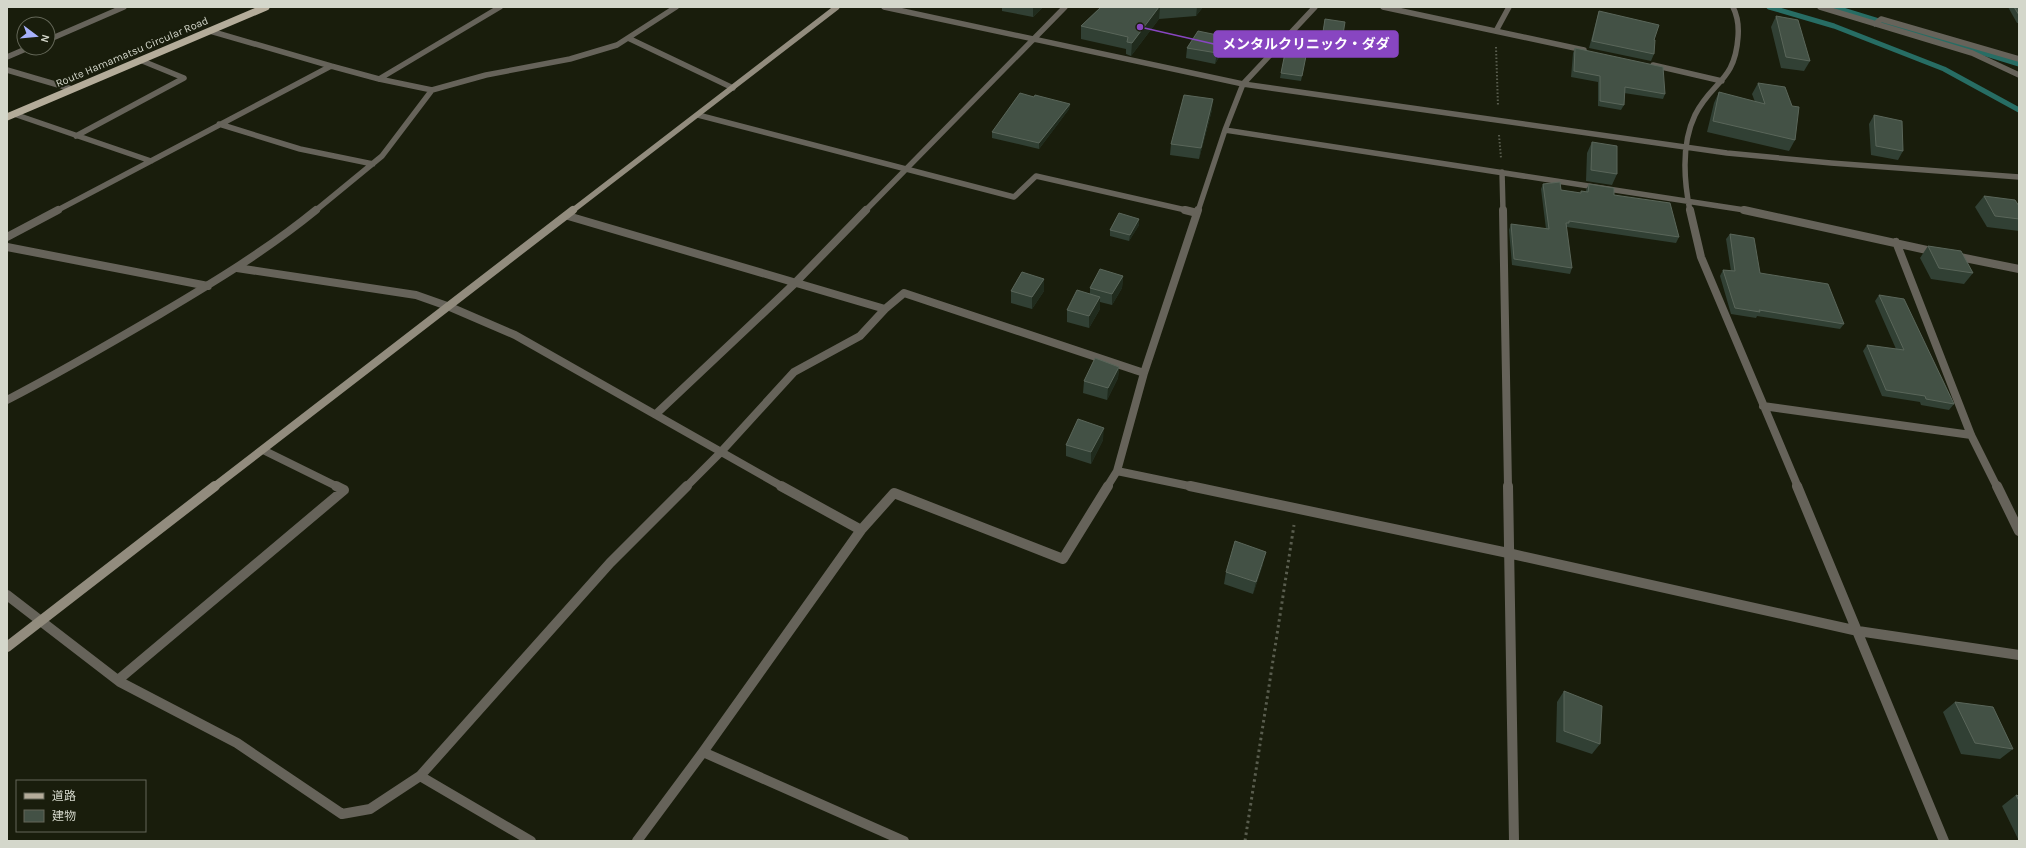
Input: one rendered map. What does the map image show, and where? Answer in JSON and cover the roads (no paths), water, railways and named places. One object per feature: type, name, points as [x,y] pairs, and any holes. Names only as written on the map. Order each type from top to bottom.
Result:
[{"type":"main road","name":"Route Hamamatsu Circular Road","points":[[10,115],[266,7]]},
{"type":"street","points":[[56,37],[124,7]]},
{"type":"street","points":[[380,79],[500,7]]},
{"type":"street","points":[[210,31],[331,66],[380,79],[432,90],[486,75],[570,59],[617,45],[676,7]]},
{"type":"street","points":[[7,647],[450,307],[837,7]]},
{"type":"street","points":[[884,7],[1243,84],[1686,147],[1799,161],[2019,177]]},
{"type":"street","points":[[656,414],[794,284],[1065,7]]},
{"type":"street","points":[[637,841],[703,752],[861,530],[894,493],[1063,559],[1117,471],[1144,373],[1225,130],[1243,84],[1315,7]]},
{"type":"street","points":[[1383,7],[1588,51]]},
{"type":"street","points":[[1496,31],[1510,7]]},
{"type":"street","points":[[1733,7],[1739,18],[1737,57],[1729,73],[1701,103],[1691,124],[1686,147],[1687,200],[1700,257],[1858,631],[1944,841]]},
{"type":"street","points":[[1820,7],[1972,53],[2019,75]]},
{"type":"street","points":[[1875,23],[1881,19],[2019,59]]},
{"type":"street","points":[[628,38],[733,88]]},
{"type":"street","points":[[76,136],[184,78],[140,60]]},
{"type":"street","points":[[1648,64],[1722,81]]},
{"type":"street","points":[[7,238],[331,66]]},
{"type":"street","points":[[7,70],[72,89]]},
{"type":"street","points":[[7,400],[73,365],[208,286],[237,268],[298,225],[382,156],[400,135],[432,90]]},
{"type":"street","points":[[10,115],[150,161]]},
{"type":"street","points":[[698,115],[1014,197],[1036,176],[1197,213]]},
{"type":"street","points":[[220,124],[300,149],[373,164]]},
{"type":"street","points":[[1225,130],[1687,200],[1762,213],[2019,270]]},
{"type":"street","points":[[1502,172],[1514,841]]},
{"type":"street","points":[[568,216],[794,284],[885,309]]},
{"type":"street","points":[[1896,242],[1971,435],[2018,529]]},
{"type":"street","points":[[7,247],[208,286]]},
{"type":"street","points":[[237,268],[416,295],[450,307],[515,335],[656,414],[720,453],[861,530]]},
{"type":"street","points":[[7,595],[118,680],[237,743],[342,814],[370,809],[420,776],[610,563],[720,453],[794,372],[860,336],[885,309],[904,293],[1144,373]]},
{"type":"street","points":[[1763,406],[1971,435]]},
{"type":"street","points":[[118,680],[344,490],[263,450]]},
{"type":"street","points":[[1117,471],[1508,553],[1858,631],[2019,655]]},
{"type":"street","points":[[703,752],[904,841]]},
{"type":"street","points":[[420,776],[531,841]]},
{"type":"waterway","points":[[1769,7],[1834,26],[1944,69],[2019,110]]},
{"type":"waterway","points":[[1833,7],[2019,64]]},
{"type":"place","name":"メンタルクリニック・ダダ","points":[[1140,27]]}]
